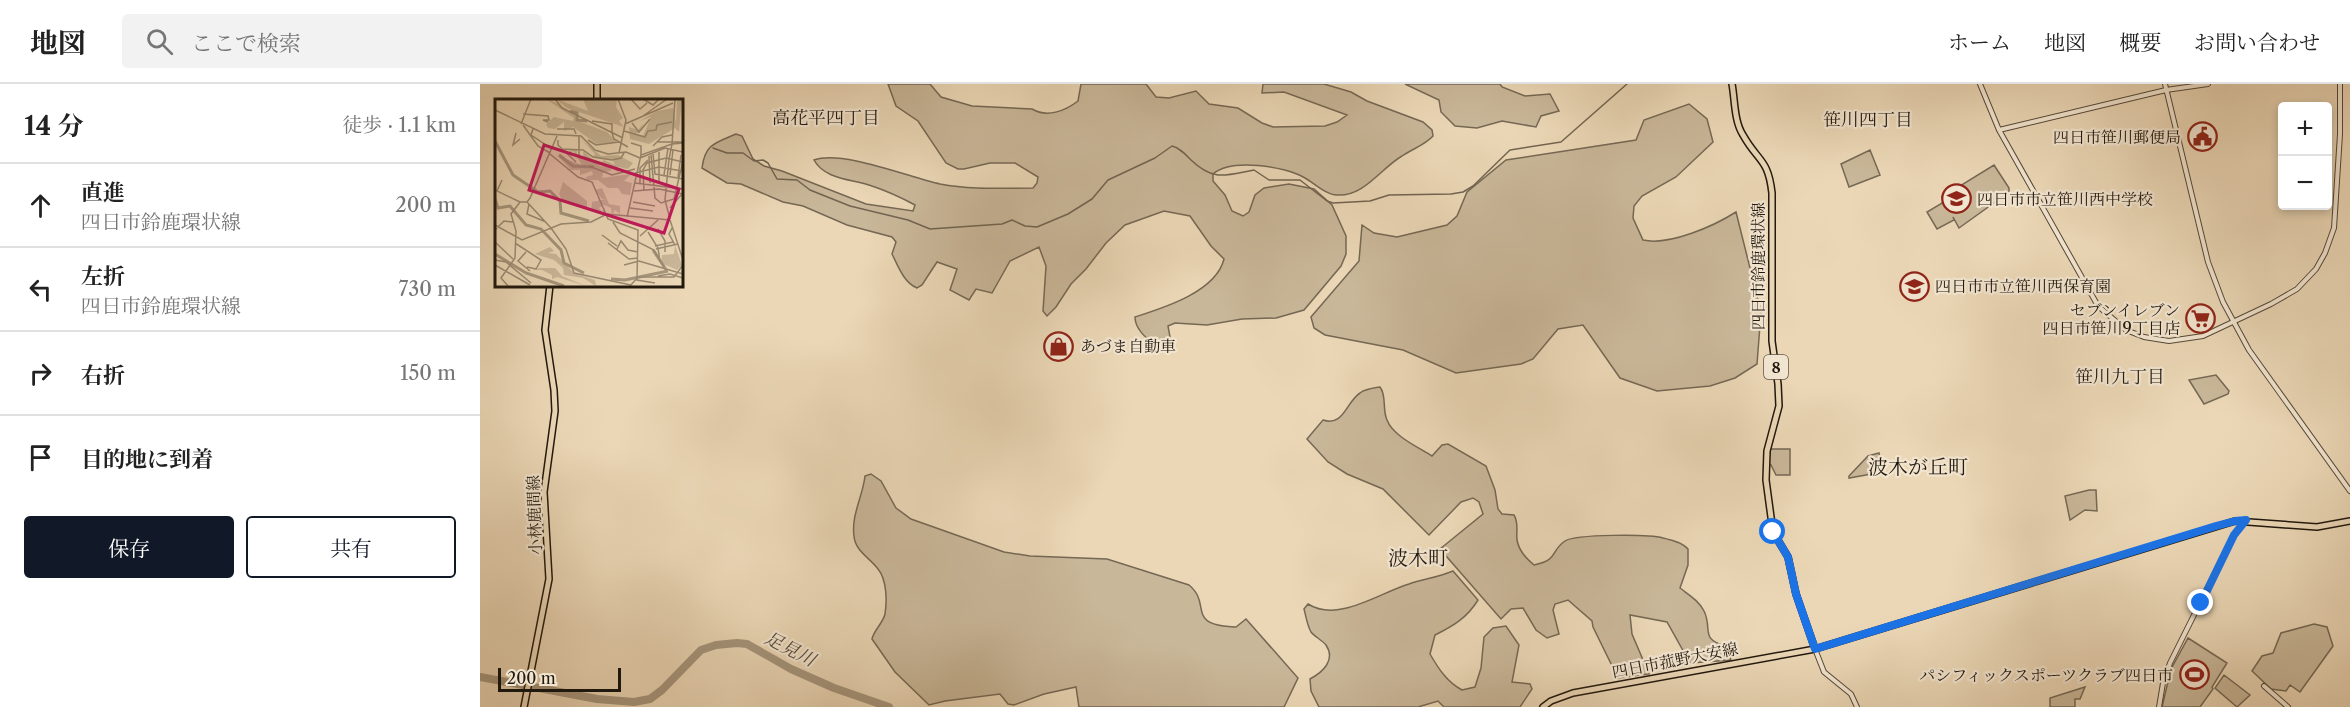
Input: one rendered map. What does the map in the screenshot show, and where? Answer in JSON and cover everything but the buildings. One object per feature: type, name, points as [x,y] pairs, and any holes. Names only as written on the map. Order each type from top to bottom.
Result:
[{"type":"main road","name":"四日市鈴鹿環状線","points":[[1732,84],[1740,128],[1743,136],[1769,171],[1772,193],[1771,334],[1779,395],[1777,417],[1765,460],[1770,517],[1775,538],[1788,557],[1796,594],[1815,649]]},
{"type":"main road","name":"小林鹿間線","points":[[524,707],[549,579],[544,484],[555,411],[545,330],[550,286]]},
{"type":"main road","points":[[1815,649],[2226,523],[2246,520],[2317,527],[2350,521]]},
{"type":"main road","name":"四日市菰野大安線","points":[[1543,707],[1551,701],[1573,693],[1815,649]]},
{"type":"street","points":[[1980,84],[1999,130],[2093,299],[2111,320],[2136,334],[2169,341],[2203,336],[2289,296],[2311,276],[2332,236],[2336,212],[2340,84]]},
{"type":"street","points":[[2164,84],[2208,262],[2216,285],[2249,350],[2350,491]]},
{"type":"street","points":[[1999,130],[2166,90],[2208,84]]},
{"type":"street","points":[[2159,707],[2163,682],[2170,663],[2234,535],[2246,520]]},
{"type":"street","points":[[1815,649],[1824,672],[1851,694],[1857,707]]},
{"type":"street","points":[[2264,686],[2288,707]]},
{"type":"shaded area","points":[[888,84],[930,84],[941,97],[972,106],[1032,109],[1050,113],[1067,108],[1078,101],[1081,84],[1146,84],[1156,97],[1169,98],[1196,91],[1209,104],[1238,108],[1273,127],[1325,126],[1347,115],[1284,92],[1262,93],[1263,84],[1324,84],[1351,92],[1367,101],[1423,122],[1432,130],[1433,136],[1394,161],[1364,187],[1347,194],[1329,193],[1305,178],[1272,167],[1232,166],[1213,174],[1213,181],[1225,195],[1232,211],[1243,216],[1249,212],[1255,195],[1264,188],[1289,184],[1314,189],[1332,205],[1346,236],[1346,254],[1341,266],[1304,310],[1276,318],[1242,319],[1207,325],[1175,323],[1168,326],[1170,337],[1168,350],[1162,351],[1141,332],[1135,317],[1160,309],[1200,289],[1219,271],[1224,259],[1211,246],[1190,216],[1164,211],[1125,225],[1106,243],[1047,316],[1043,311],[1046,266],[1039,247],[1010,261],[992,293],[976,289],[969,300],[950,290],[957,269],[937,262],[922,285],[917,288],[905,278],[892,254],[896,242],[892,237],[847,225],[803,206],[783,202],[741,184],[727,183],[702,168],[703,160],[712,145],[736,134],[742,136],[753,159],[764,166],[866,204],[913,211],[915,205],[878,188],[825,172],[814,160],[826,158],[858,161],[940,184],[963,187],[1033,188],[1037,183],[1038,177],[1015,163],[990,163],[958,169],[946,163],[918,121],[896,106]]},
{"type":"shaded area","points":[[1405,84],[1500,84],[1502,87],[1525,96],[1550,94],[1559,111],[1541,116],[1536,127],[1502,121],[1477,128],[1455,126],[1441,112],[1439,100]]},
{"type":"shaded area","points":[[1689,104],[1707,119],[1713,142],[1676,177],[1642,196],[1634,206],[1633,218],[1643,240],[1654,241],[1691,234],[1736,212],[1761,312],[1757,364],[1735,378],[1710,386],[1657,391],[1620,378],[1583,325],[1558,329],[1533,359],[1521,364],[1456,373],[1403,350],[1325,335],[1314,328],[1311,317],[1359,261],[1362,225],[1374,233],[1397,237],[1447,225],[1457,216],[1467,192],[1506,160],[1636,140],[1644,120]]},
{"type":"shaded area","points":[[1870,150],[1880,175],[1849,187],[1841,164]]},
{"type":"shaded area","points":[[1994,165],[2009,188],[2009,192],[1959,228],[1953,217],[1954,220],[1937,229],[1927,212],[1944,202],[1942,197]]},
{"type":"shaded area","points":[[2216,375],[2229,391],[2228,394],[2204,404],[2189,380]]},
{"type":"shaded area","points":[[1380,387],[1387,420],[1400,436],[1432,456],[1442,445],[1448,444],[1486,466],[1495,490],[1498,509],[1502,514],[1514,515],[1519,548],[1534,565],[1551,558],[1565,541],[1583,537],[1613,535],[1655,537],[1686,547],[1688,565],[1680,588],[1702,607],[1710,637],[1726,646],[1731,660],[1690,663],[1667,622],[1630,615],[1632,634],[1649,674],[1618,678],[1592,621],[1568,600],[1555,604],[1553,610],[1559,634],[1547,638],[1536,630],[1523,608],[1511,609],[1501,619],[1440,549],[1483,514],[1479,502],[1473,498],[1461,502],[1429,535],[1383,489],[1347,474],[1328,462],[1307,439],[1323,420],[1336,420],[1340,417],[1360,393]]},
{"type":"shaded area","points":[[1770,449],[1790,449],[1790,475],[1776,475],[1771,465],[1768,465]]},
{"type":"shaded area","points":[[1879,453],[1883,472],[1849,478],[1868,456]]},
{"type":"shaded area","points":[[871,474],[881,481],[896,508],[911,519],[1004,552],[1030,556],[1107,559],[1189,585],[1196,592],[1205,618],[1220,625],[1236,627],[1246,619],[1298,678],[1284,707],[1079,707],[1076,687],[1044,694],[1014,705],[1008,704],[1000,694],[929,705],[895,672],[872,639],[885,614],[885,585],[878,569],[857,546],[854,528],[865,476]]},
{"type":"shaded area","points":[[2096,490],[2097,511],[2085,510],[2070,520],[2065,496]]},
{"type":"shaded area","points":[[1453,571],[1478,600],[1459,621],[1435,635],[1430,654],[1443,674],[1457,687],[1462,690],[1475,687],[1481,668],[1484,637],[1493,628],[1506,626],[1519,645],[1512,682],[1530,684],[1532,689],[1520,707],[1444,707],[1438,701],[1418,707],[1319,707],[1311,691],[1310,679],[1327,665],[1330,656],[1326,645],[1310,629],[1304,609],[1308,604],[1320,609],[1345,608],[1358,605],[1397,588]]},
{"type":"shaded area","points":[[2314,624],[2327,627],[2333,646],[2300,692],[2290,685],[2286,691],[2271,689],[2252,671],[2262,656],[2273,653],[2281,633]]},
{"type":"shaded area","name":"パシフィックスポーツクラブ四日市","points":[[2188,638],[2227,663],[2200,707],[2162,707],[2171,669]]},
{"type":"shaded area","points":[[2224,675],[2250,695],[2237,707],[2215,688]]},
{"type":"shaded area","points":[[2085,687],[2080,699],[2075,699],[2075,707],[2050,707],[2050,698]]},
{"type":"waterway","points":[[713,148],[727,153],[743,153],[754,161],[763,160],[768,163],[777,179],[797,180],[810,190],[850,206],[908,220],[930,229],[1002,224],[1012,220],[1025,226],[1037,227],[1068,214],[1092,199],[1108,180],[1155,158],[1172,146],[1178,148],[1207,172],[1228,175],[1254,170],[1269,180],[1300,180],[1333,203],[1370,201],[1389,195],[1463,192],[1473,186],[1510,150],[1561,142],[1627,84]]},
{"type":"waterway","name":"足見川","points":[[480,677],[597,699],[634,702],[650,699],[662,690],[701,650],[716,645],[737,643],[747,644],[791,669],[834,688],[889,707]]},
{"type":"place","name":"四日市笹川郵便局","points":[[2202,137]]},
{"type":"place","name":"四日市市立笹川西中学校","points":[[1956,199]]},
{"type":"place","name":"四日市市立笹川西保育園","points":[[1914,286]]},
{"type":"place","name":"セブンイレブン 四日市笹川9丁目店","points":[[2201,319]]},
{"type":"place","name":"あづま自動車","points":[[1059,346]]},
{"type":"place","name":"パシフィックスポーツクラブ四日市","points":[[2194,675]]},
{"type":"district","name":"高花平四丁目","points":[[826,118]]},
{"type":"district","name":"笹川四丁目","points":[[1868,120]]},
{"type":"district","name":"笹川九丁目","points":[[2120,377]]},
{"type":"district","name":"波木が丘町","points":[[1918,467]]},
{"type":"district","name":"波木町","points":[[1418,558]]},
{"type":"route","points":[[1773,532],[1788,557],[1796,594],[1815,649],[2216,526],[2246,520],[2234,535],[2201,603]]}]
